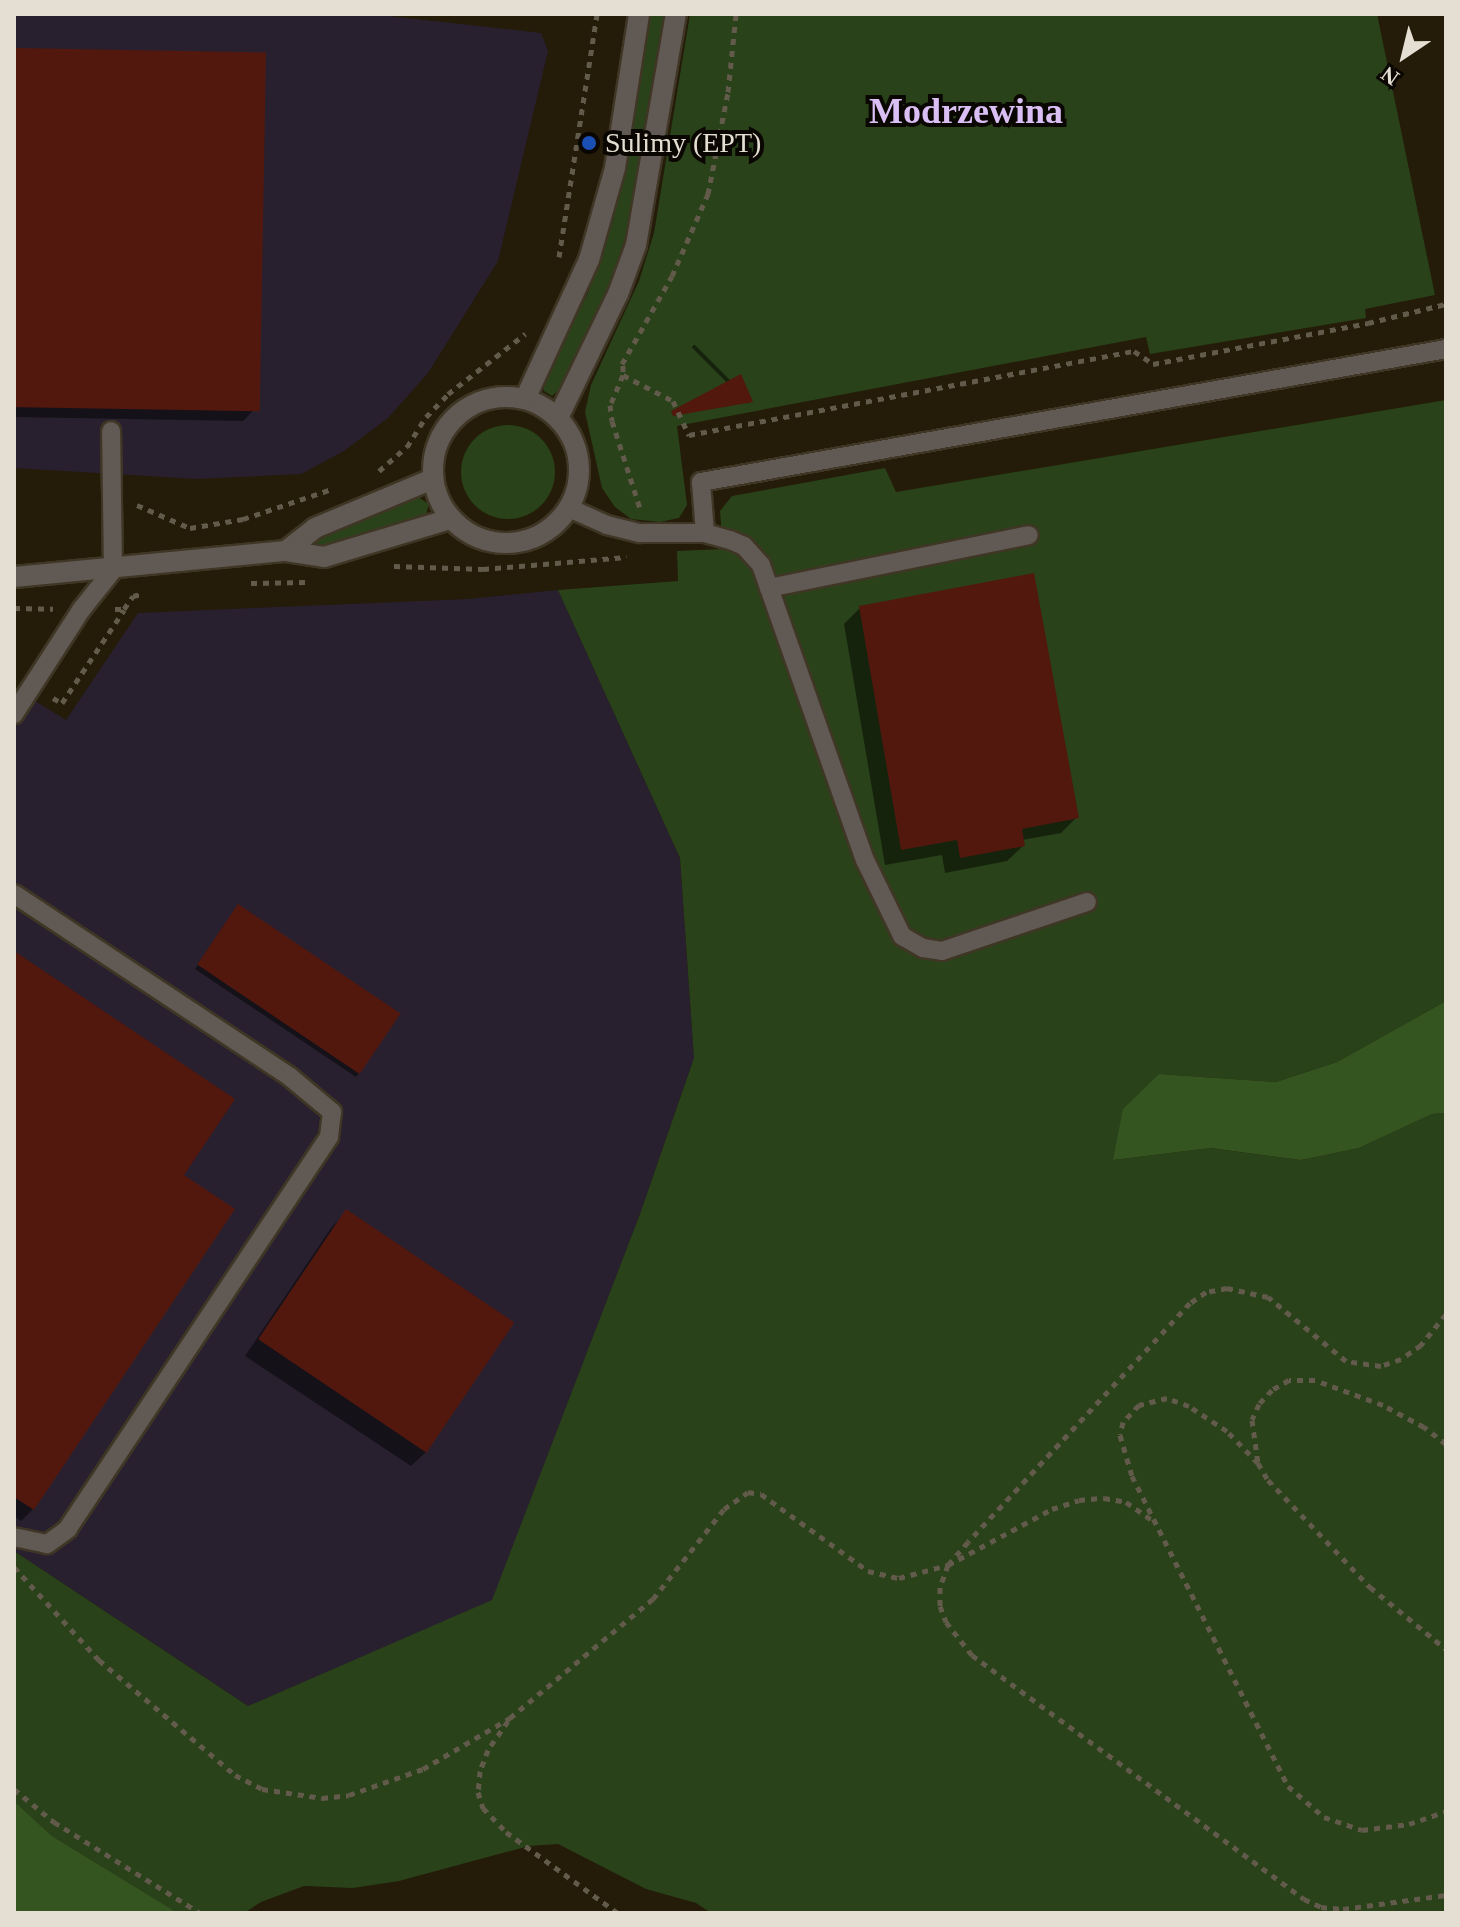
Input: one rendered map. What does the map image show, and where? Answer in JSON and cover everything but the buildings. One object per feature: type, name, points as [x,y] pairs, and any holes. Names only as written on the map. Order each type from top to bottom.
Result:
[{"type":"street","points":[[525,399],[589,260],[615,168],[639,14]]},
{"type":"street","points":[[558,418],[618,294],[636,245],[676,14]]},
{"type":"street","points":[[501,396],[525,399],[558,418],[572,437],[579,461],[578,485],[569,508],[551,529],[526,541],[499,543],[472,535],[450,519],[433,479],[434,455],[442,433],[458,415],[478,402],[501,396]]},
{"type":"street","points":[[286,551],[315,528],[433,479]]},
{"type":"street","points":[[17,581],[286,551],[324,557],[450,519]]},
{"type":"lane","points":[[705,533],[701,482],[1446,349]]},
{"type":"lane","points":[[14,714],[81,610],[113,570],[111,431]]},
{"type":"lane","points":[[569,508],[607,525],[640,533],[705,533],[744,546],[761,565],[865,860],[902,936],[923,948],[942,951],[1087,902]]},
{"type":"lane","points":[[769,588],[1029,535]]},
{"type":"lane","points":[[14,894],[290,1077],[332,1112],[329,1137],[68,1529],[47,1544],[14,1537]]},
{"type":"path","points":[[559,262],[597,14]]},
{"type":"path","points":[[613,360],[623,365],[672,276],[708,194],[728,92],[736,14]]},
{"type":"path","points":[[623,375],[673,401],[689,435],[1134,351],[1153,364],[1368,323],[1446,304]]},
{"type":"path","points":[[368,477],[407,447],[426,417],[448,394],[527,332]]},
{"type":"path","points":[[112,504],[138,505],[190,528],[243,519],[340,487]]},
{"type":"path","points":[[380,569],[402,565]]},
{"type":"path","points":[[239,583],[308,582]]},
{"type":"path","points":[[14,608],[124,609],[133,596],[146,593]]},
{"type":"path","points":[[1446,1314],[1421,1345],[1401,1359],[1371,1366],[1346,1361],[1268,1297],[1227,1288],[1206,1292],[1179,1314],[948,1565],[940,1587],[940,1606],[952,1631],[972,1655],[1287,1888],[1321,1907],[1343,1909],[1446,1895]]},
{"type":"path","points":[[1258,1463],[1252,1420],[1265,1397],[1289,1380],[1315,1380],[1348,1390],[1424,1427],[1446,1444]]},
{"type":"path","points":[[1446,1649],[1370,1587],[1268,1480],[1258,1463],[1227,1431],[1189,1406],[1167,1398],[1139,1405],[1123,1422],[1120,1435],[1127,1463],[1155,1522],[1276,1768],[1304,1803],[1341,1825],[1362,1830],[1399,1826],[1446,1811]]},
{"type":"path","points":[[14,1567],[120,1678],[235,1775],[262,1789],[322,1798],[361,1791],[423,1769],[510,1718],[653,1599],[724,1509],[748,1492],[761,1494],[868,1571],[886,1577],[916,1575],[948,1565],[1052,1509],[1079,1500],[1104,1498],[1126,1502],[1141,1509],[1155,1522]]},
{"type":"path","points":[[510,1718],[488,1750],[480,1771],[478,1792],[483,1808],[506,1832],[618,1913]]},
{"type":"path","points":[[14,1789],[54,1822],[200,1913]]},
{"type":"shaded area","points":[[14,14],[370,14],[541,33],[548,51],[498,261],[428,373],[388,418],[344,451],[301,474],[197,479],[14,468]]},
{"type":"shaded area","points":[[558,590],[680,858],[694,1058],[640,1214],[492,1601],[248,1706],[14,1551],[14,688],[66,720],[138,613],[469,599]]},
{"type":"green space","points":[[647,14],[667,14],[631,219],[605,301],[559,390],[552,396],[544,391],[543,382],[588,293],[613,221]]},
{"type":"green space","points":[[690,14],[1377,14],[1435,295],[1365,309],[1366,318],[1150,354],[1146,337],[677,426],[687,505],[679,518],[660,522],[631,519],[615,507],[602,488],[585,412],[591,385],[639,281],[654,233]]},
{"type":"green space","points":[[1446,400],[1446,1001],[1337,1062],[1276,1082],[1159,1074],[1113,1160],[1209,1148],[1301,1160],[1359,1148],[1432,1114],[1446,1113],[1446,1913],[711,1913],[696,1903],[646,1889],[558,1844],[529,1846],[399,1881],[353,1888],[304,1886],[261,1902],[244,1913],[178,1913],[52,1836],[14,1801],[14,1551],[248,1706],[492,1600],[640,1214],[694,1058],[680,858],[558,590],[678,581],[677,551],[723,549],[720,511],[732,496],[885,468],[896,492]]},
{"type":"green space","points":[[508,425],[526,428],[541,439],[552,454],[555,472],[552,490],[541,505],[526,516],[508,519],[490,516],[475,505],[464,490],[461,472],[464,454],[475,439],[490,428]]},
{"type":"green space","points":[[418,497],[429,504],[426,515],[369,536],[315,550],[307,546],[308,538]]},
{"type":"green space","points":[[1446,1001],[1446,1113],[1432,1114],[1359,1148],[1301,1160],[1210,1148],[1113,1160],[1123,1109],[1159,1074],[1276,1082],[1337,1062]]},
{"type":"green space","points":[[14,1801],[52,1836],[178,1913],[14,1913]]},
{"type":"place","name":"Sulimy (EPT)","points":[[589,143]]},
{"type":"district","name":"Modrzewina","points":[[966,112]]}]
